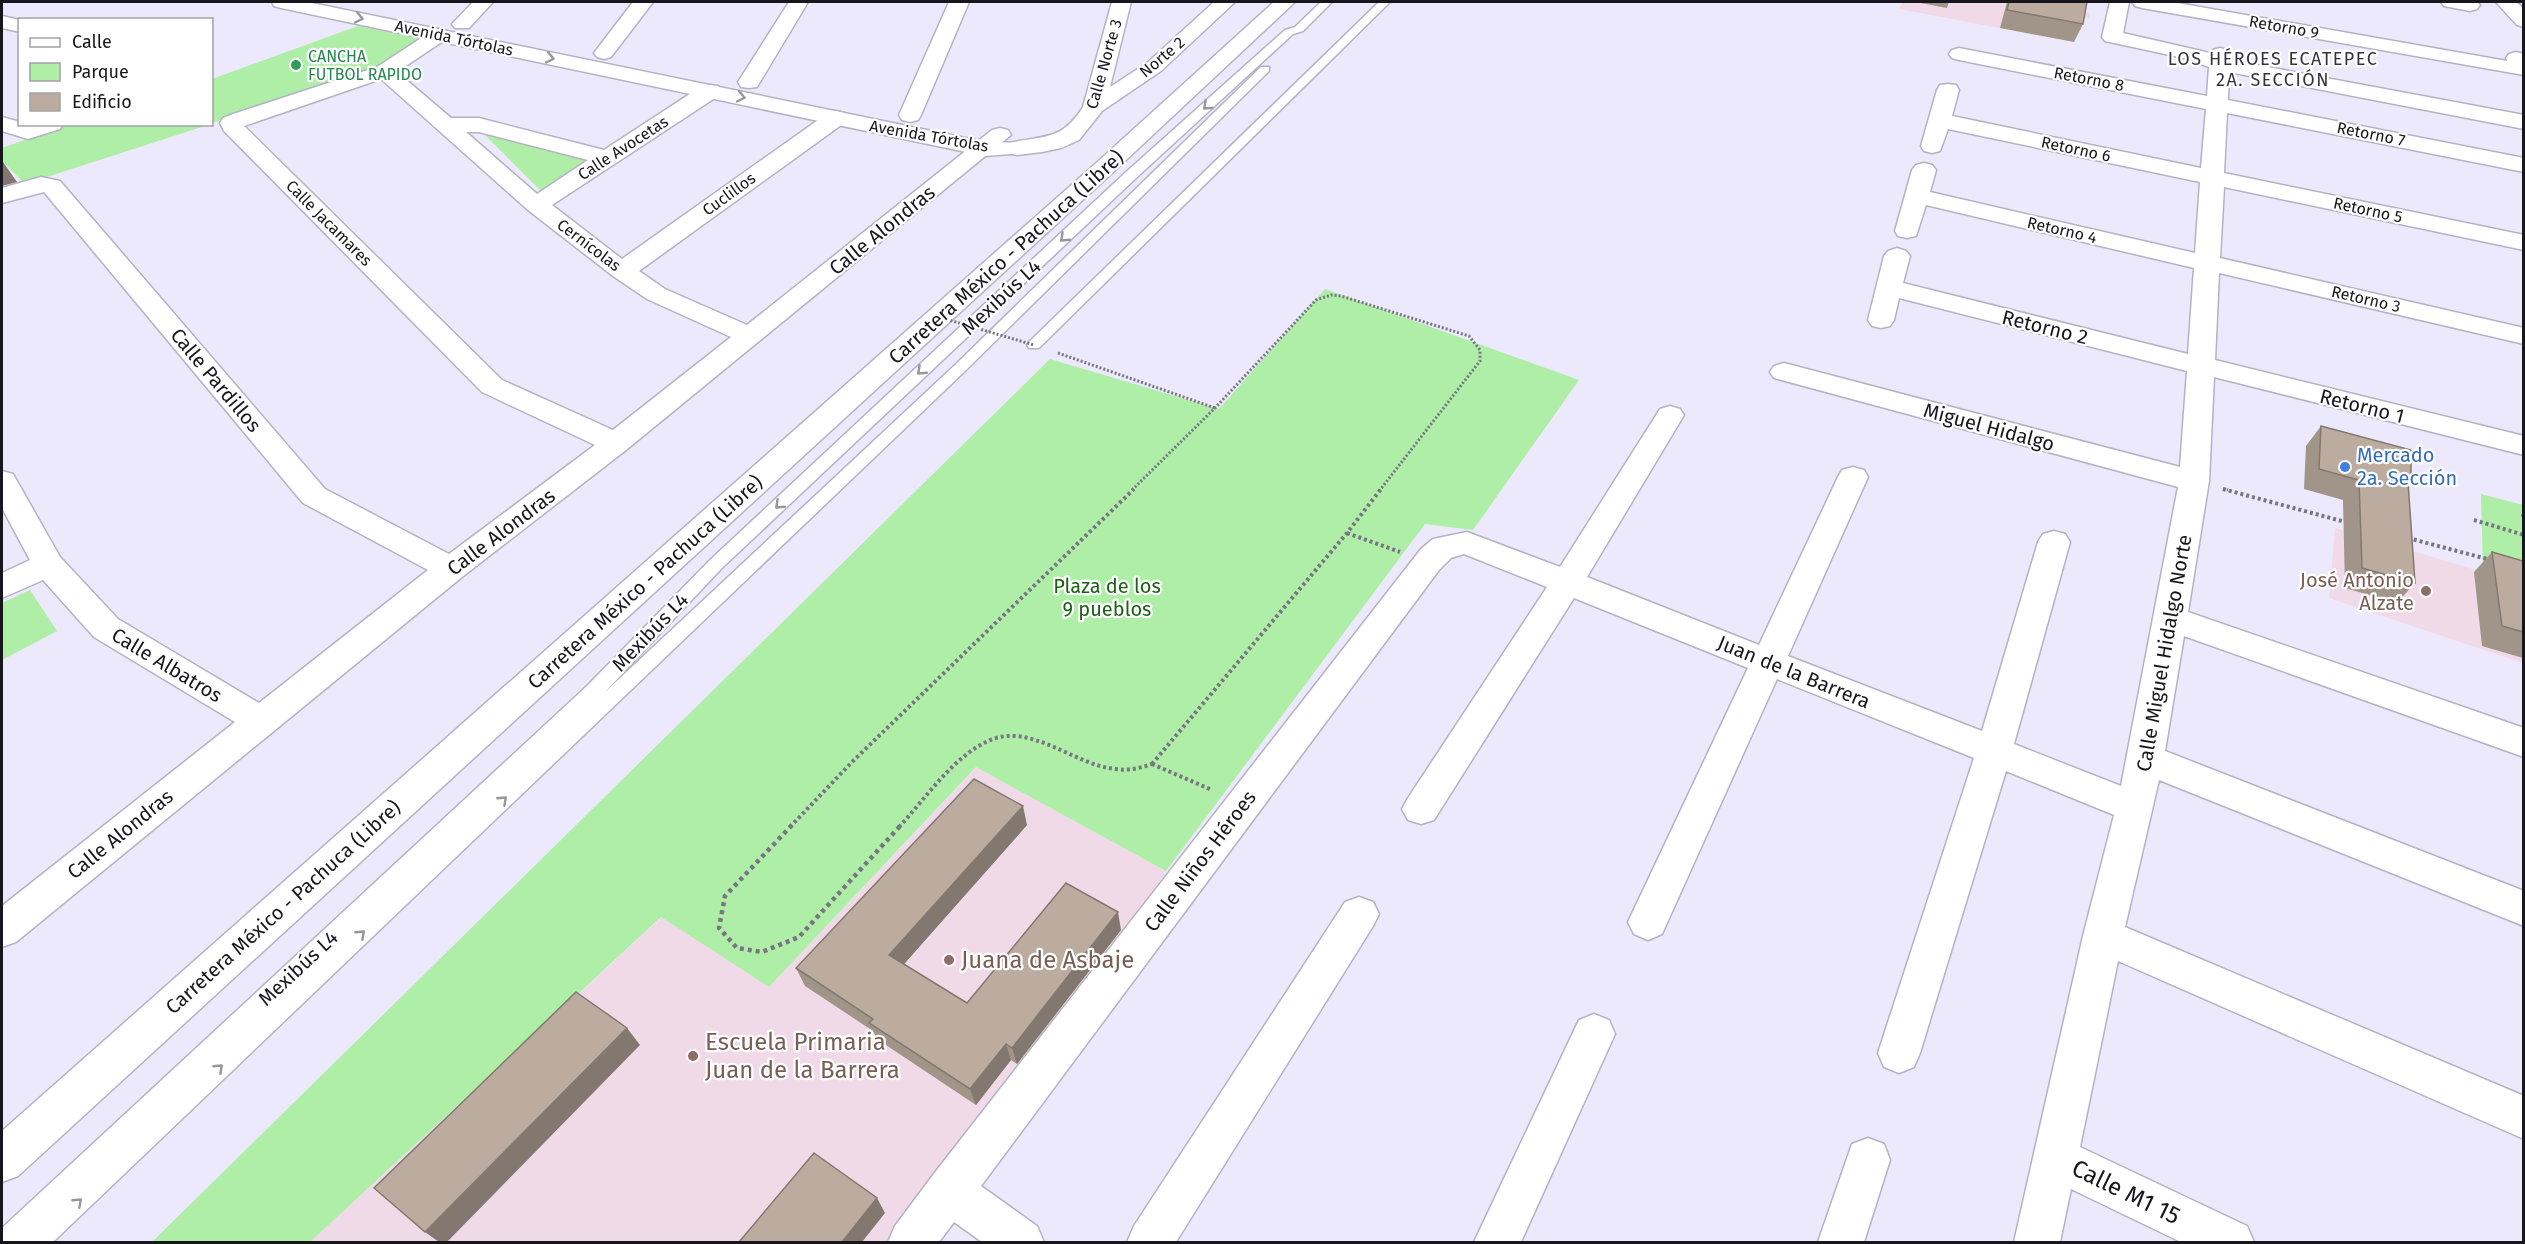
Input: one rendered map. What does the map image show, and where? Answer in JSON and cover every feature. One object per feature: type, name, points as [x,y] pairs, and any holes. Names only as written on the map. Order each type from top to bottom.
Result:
[{"type":"street","name":"Avenida Tórtolas","points":[[281,2],[836,118],[1001,144]]},
{"type":"street","name":"Avenida Tórtolas","points":[[354,2],[910,115],[1001,144]]},
{"type":"street","points":[[462,24],[483,2]]},
{"type":"street","points":[[604,53],[643,2]]},
{"type":"street","points":[[749,82],[798,2]]},
{"type":"street","points":[[910,115],[959,2]]},
{"type":"street","name":"Calle Norte 3","points":[[1001,144],[1053,145],[1075,135],[1094,107],[1121,2]]},
{"type":"street","name":"Norte 2","points":[[1094,107],[1154,67],[1225,2]]},
{"type":"street","points":[[2119,2],[2112,37],[2211,58],[2518,115]]},
{"type":"street","name":"Retorno 9","points":[[2142,2],[2520,70],[2516,58]]},
{"type":"street","points":[[2451,2],[2470,5],[2468,2]]},
{"type":"street","points":[[2506,2],[2523,21]]},
{"type":"street","name":"Carretera México - Pachuca (Libre)","points":[[2,1160],[939,317],[1292,15]]},
{"type":"street","points":[[2,22],[18,26]]},
{"type":"street","name":"Calle Jacamares","points":[[439,35],[384,71],[241,119],[231,123],[232,126],[492,386],[616,444]]},
{"type":"street","name":"Retorno 8","points":[[1940,120],[1961,47],[2218,104]]},
{"type":"street","name":"Calle Miguel Hidalgo Norte","points":[[2037,1242],[2103,936],[2146,759],[2194,481],[2218,104],[2211,58]]},
{"type":"street","name":"Cernícolas","points":[[384,71],[537,205],[622,271],[656,294],[750,336]]},
{"type":"street","name":"Calle Avocetas","points":[[537,205],[710,91]]},
{"type":"street","name":"Retorno 7","points":[[2218,104],[2523,165]]},
{"type":"street","name":"Cuclillos","points":[[622,271],[836,118]]},
{"type":"street","points":[[1932,146],[1940,120]]},
{"type":"street","name":"Retorno 6","points":[[1940,120],[2213,177]]},
{"type":"street","points":[[2,124],[28,132],[46,126]]},
{"type":"street","points":[[447,125],[479,125],[606,158]]},
{"type":"street","name":"Calle Alondras","points":[[9,912],[261,721],[451,569],[616,444],[750,336],[1001,144]]},
{"type":"street","points":[[1907,231],[1924,170]]},
{"type":"street","name":"Retorno 5","points":[[2213,177],[2523,243]]},
{"type":"street","name":"Calle Pardillos","points":[[2,196],[38,185],[52,186],[314,496],[451,569]]},
{"type":"street","name":"Retorno 4","points":[[1916,196],[2208,263]]},
{"type":"street","points":[[1881,320],[1898,256]]},
{"type":"street","name":"Retorno 3","points":[[2208,263],[2523,336]]},
{"type":"street","name":"Retorno 2","points":[[1890,288],[2201,366]]},
{"type":"street","name":"Retorno 1","points":[[2201,366],[2523,446]]},
{"type":"street","name":"Miguel Hidalgo","points":[[1784,372],[2194,481]]},
{"type":"street","points":[[1421,809],[1567,583],[1670,415]]},
{"type":"street","points":[[1648,922],[1853,477]]},
{"type":"street","name":"Calle Albatros","points":[[2,481],[48,565],[106,628],[261,721]]},
{"type":"street","points":[[1899,1053],[1994,751],[2054,542]]},
{"type":"street","name":"Juan de la Barrera","points":[[1439,553],[1467,543],[2135,807]]},
{"type":"street","name":"Calle Niños Héroes","points":[[910,1242],[1243,804],[1439,553]]},
{"type":"street","points":[[2,586],[48,565]]},
{"type":"street","points":[[2171,619],[2523,743]]},
{"type":"street","points":[[2146,759],[2523,909]]},
{"type":"street","points":[[1150,1242],[1359,914]]},
{"type":"street","points":[[2103,936],[2523,1118]]},
{"type":"street","points":[[1497,1242],[1594,1034]]},
{"type":"street","name":"Calle M1 15","points":[[2054,1158],[2231,1242]]},
{"type":"street","points":[[1842,1242],[1868,1160]]},
{"type":"street","points":[[949,1191],[1021,1242]]},
{"type":"lane","name":"Mexibús L4","points":[[1292,15],[1327,2]]},
{"type":"lane","points":[[1039,346],[1385,2]]},
{"type":"lane","name":"Mexibús L4","points":[[5,1242],[594,691],[724,555],[1289,32],[1292,15]]},
{"type":"lane","name":"Mexibús L4","points":[[35,1242],[960,368],[1301,34],[1292,15]]},
{"type":"path","points":[[1331,296],[1341,296],[1469,336],[1482,354],[1480,361],[1347,532],[1152,764],[1138,771],[1117,772],[1030,740],[1004,736],[983,744],[963,757],[799,937],[762,952],[737,948],[719,928],[725,896],[844,770],[1058,564],[1215,408],[1316,300],[1331,296]]},
{"type":"path","points":[[939,317],[1039,346]]},
{"type":"path","points":[[1055,352],[1215,408]]},
{"type":"path","points":[[2194,481],[2353,524]]},
{"type":"path","points":[[2474,520],[2523,535]]},
{"type":"path","points":[[1347,532],[1439,553]]},
{"type":"path","points":[[2398,536],[2501,563]]},
{"type":"path","points":[[1152,764],[1243,804]]},
{"type":"shaded area","points":[[1903,2],[2079,2],[2077,10],[2090,13],[2090,19],[2080,17],[2074,42],[1899,9]]},
{"type":"shaded area","name":"José Antonio Alzate","points":[[2335,528],[2523,584],[2523,663],[2329,598]]},
{"type":"shaded area","name":"Escuela Primaria Juan de la Barrera","points":[[977,767],[1166,871],[1125,933],[889,1242],[310,1242],[662,917],[769,987]]},
{"type":"green space","points":[[358,26],[422,39],[368,71],[213,123],[213,79]]},
{"type":"green space","points":[[64,126],[205,126],[25,184],[2,161],[2,148]]},
{"type":"green space","points":[[484,134],[595,161],[545,195]]},
{"type":"green space","name":"Plaza de los 9 pueblos","points":[[1325,289],[1579,380],[1473,530],[1425,524],[1166,871],[976,767],[769,987],[661,917],[310,1242],[152,1242],[1050,359],[1219,409]]},
{"type":"green space","points":[[2481,494],[2523,505],[2523,584],[2483,572]]},
{"type":"green space","points":[[30,590],[57,631],[2,660],[2,603]]},
{"type":"building","points":[[2009,2],[2087,2],[2083,24],[2007,10]]},
{"type":"building","points":[[2321,426],[2411,450],[2411,483],[2408,482],[2415,583],[2362,568],[2359,480],[2319,469]]},
{"type":"building","points":[[2492,552],[2523,561],[2523,632],[2502,626]]},
{"type":"building","points":[[974,779],[1023,806],[889,955],[967,1003],[1066,883],[1118,912],[1012,1048],[1006,1044],[970,1089],[869,1023],[873,1019],[796,968]]},
{"type":"building","points":[[576,992],[627,1028],[425,1232],[374,1188]]},
{"type":"building","points":[[814,1153],[877,1198],[842,1242],[739,1242]]},
{"type":"place","name":"CANCHA FUTBOL RAPIDO","points":[[296,65]]},
{"type":"place","name":"Mercado 2a. Sección","points":[[2345,467]]},
{"type":"place","name":"José Antonio Alzate","points":[[2426,591]]},
{"type":"place","name":"Juana de Asbaje","points":[[949,960]]},
{"type":"place","name":"Escuela Primaria Juan de la Barrera","points":[[693,1056]]},
{"type":"district","name":"LOS HÉROES ECATEPEC 2A. SECCIÓN","points":[[2273,69]]}]
